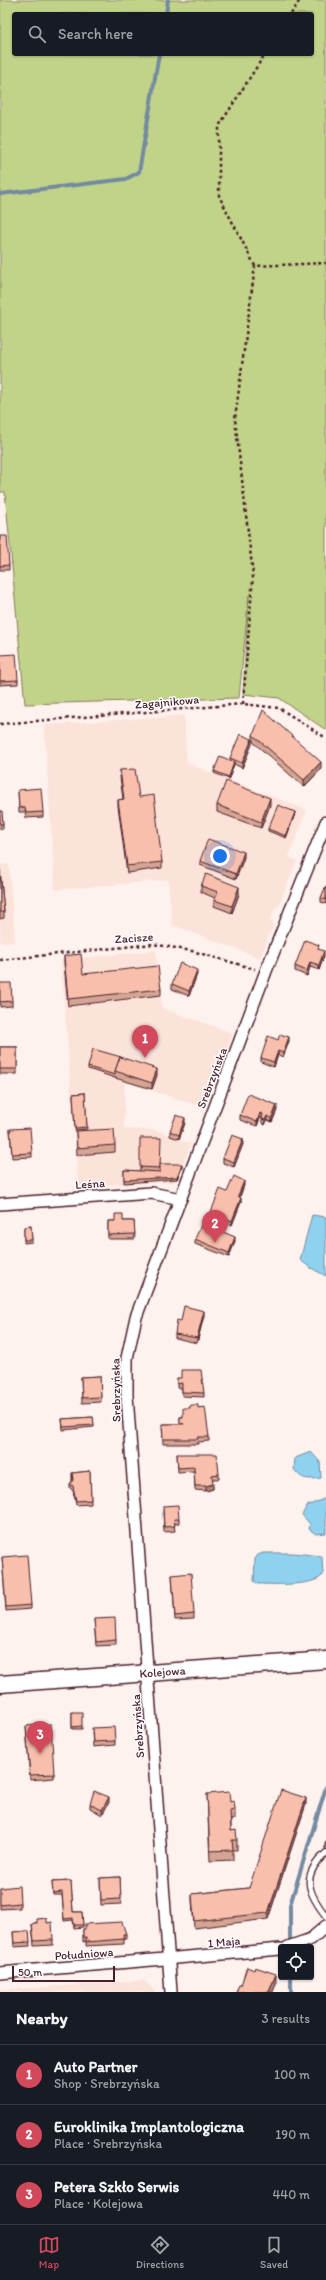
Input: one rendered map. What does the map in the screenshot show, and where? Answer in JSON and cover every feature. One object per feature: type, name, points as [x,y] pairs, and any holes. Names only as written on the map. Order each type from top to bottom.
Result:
[{"type":"street","name":"Srebrzyńska","points":[[171,1992],[127,1396],[127,1358],[136,1317],[266,971],[326,822]]},
{"type":"street","name":"Leśna","points":[[0,1204],[151,1193],[180,1199]]},
{"type":"street","name":"Kolejowa","points":[[0,1684],[326,1660]]},
{"type":"street","points":[[297,1944],[311,1939],[326,1926]]},
{"type":"street","name":"1 Maja","points":[[169,1960],[278,1949]]},
{"type":"street","name":"Południowa","points":[[0,1973],[169,1960]]},
{"type":"lane","points":[[326,1853],[314,1866],[309,1882],[317,1904],[326,1916]]},
{"type":"path","points":[[292,12],[300,0]]},
{"type":"path","points":[[243,704],[253,575],[235,419],[255,266],[218,196],[219,126],[264,56]]},
{"type":"path","points":[[255,266],[326,263]]},
{"type":"path","name":"Zagajnikowa","points":[[0,724],[243,704],[279,708],[326,738]]},
{"type":"path","name":"Zacisze","points":[[0,960],[153,944],[192,951],[266,971]]},
{"type":"shaded area","points":[[184,715],[187,763],[307,810],[289,857],[297,860],[278,908],[276,907],[270,921],[274,924],[260,958],[172,925],[168,880],[55,890],[44,725]]},
{"type":"shaded area","points":[[0,864],[9,864],[15,942],[0,943]]},
{"type":"shaded area","points":[[156,950],[162,1008],[233,1033],[205,1108],[125,1082],[124,1129],[155,1130],[191,1144],[176,1182],[78,1186],[61,960]]},
{"type":"shaded area","points":[[144,1980],[156,1992],[0,1992],[0,1990]]},
{"type":"green space","points":[[0,0],[326,0],[326,730],[279,698],[243,694],[249,595],[239,698],[25,704],[5,492],[0,492]]},
{"type":"water","points":[[312,1215],[326,1217],[326,1276],[300,1260]]},
{"type":"water","points":[[311,1452],[320,1462],[321,1478],[312,1479],[302,1477],[294,1469],[295,1458]]},
{"type":"water","points":[[326,1498],[326,1533],[316,1534],[309,1529],[310,1524],[302,1515],[307,1506]]},
{"type":"water","points":[[263,1553],[293,1553],[322,1556],[323,1575],[318,1579],[302,1583],[258,1584],[254,1581],[255,1559],[258,1555]]},
{"type":"building","points":[[0,536],[7,536],[9,565],[0,566]]},
{"type":"building","points":[[16,654],[18,680],[0,681],[0,655]]},
{"type":"building","points":[[263,710],[321,762],[304,780],[253,735]]},
{"type":"building","points":[[240,734],[252,739],[242,763],[230,758]]},
{"type":"building","points":[[220,756],[234,762],[229,777],[214,771]]},
{"type":"building","points":[[135,769],[139,797],[154,795],[162,862],[127,866],[118,800],[124,799],[120,770]]},
{"type":"building","points":[[226,781],[270,798],[261,822],[217,805]]},
{"type":"building","points":[[41,788],[43,812],[26,813],[25,807],[19,808],[18,790]]},
{"type":"building","points":[[278,805],[295,812],[286,836],[268,829]]},
{"type":"building","points":[[0,811],[2,811],[3,824],[0,824]]},
{"type":"building","points":[[208,839],[244,852],[236,874],[200,861]]},
{"type":"building","points":[[0,870],[4,912],[0,912]]},
{"type":"building","points":[[206,874],[239,887],[232,906],[214,900],[218,892],[201,886]]},
{"type":"building","points":[[326,886],[326,900],[321,898]]},
{"type":"building","points":[[305,940],[319,945],[318,949],[324,951],[319,965],[310,962],[307,971],[295,966]]},
{"type":"building","points":[[81,954],[83,974],[158,966],[161,989],[68,999],[64,956]]},
{"type":"building","points":[[180,963],[197,970],[189,991],[172,984]]},
{"type":"building","points":[[0,983],[11,983],[12,1001],[0,1002]]},
{"type":"building","points":[[280,1034],[289,1037],[283,1053],[278,1051],[274,1062],[261,1058],[268,1036],[278,1040]]},
{"type":"building","points":[[0,1047],[17,1047],[17,1069],[0,1069]]},
{"type":"building","points":[[93,1049],[121,1057],[115,1071],[115,1075],[88,1067]]},
{"type":"building","points":[[120,1057],[157,1069],[152,1083],[115,1071]]},
{"type":"building","points":[[85,1093],[87,1127],[75,1128],[73,1094]]},
{"type":"building","points":[[248,1094],[277,1105],[272,1118],[267,1116],[265,1120],[262,1119],[263,1114],[260,1113],[257,1122],[240,1115]]},
{"type":"building","points":[[176,1115],[185,1118],[179,1135],[170,1131]]},
{"type":"building","points":[[30,1128],[32,1153],[12,1154],[10,1129]]},
{"type":"building","points":[[114,1129],[115,1145],[77,1148],[76,1131]]},
{"type":"building","points":[[232,1135],[243,1139],[234,1162],[223,1158]]},
{"type":"building","points":[[140,1138],[161,1138],[160,1168],[140,1167]]},
{"type":"building","points":[[160,1164],[182,1164],[177,1177],[124,1180],[124,1170],[160,1172]]},
{"type":"building","points":[[234,1176],[244,1181],[238,1196],[241,1198],[232,1221],[211,1212],[220,1189],[227,1192]]},
{"type":"building","points":[[115,1214],[123,1214],[123,1221],[134,1221],[135,1234],[108,1235],[108,1221],[115,1221]]},
{"type":"building","points":[[202,1223],[235,1237],[229,1253],[195,1239]]},
{"type":"building","points":[[31,1226],[32,1240],[24,1240],[24,1227]]},
{"type":"building","points":[[184,1306],[204,1311],[197,1338],[175,1334],[177,1320],[181,1321]]},
{"type":"building","points":[[181,1370],[201,1370],[204,1393],[182,1392],[182,1383],[177,1384],[177,1378],[181,1378]]},
{"type":"building","points":[[100,1376],[101,1397],[82,1398],[81,1377]]},
{"type":"building","points":[[190,1405],[198,1405],[198,1408],[205,1407],[209,1437],[198,1437],[198,1439],[163,1439],[162,1424],[184,1424],[180,1422],[180,1417],[183,1417],[183,1408],[190,1408]]},
{"type":"building","points":[[93,1417],[94,1425],[63,1427],[62,1419]]},
{"type":"building","points":[[177,1454],[217,1454],[219,1474],[212,1475],[213,1484],[206,1486],[195,1486],[194,1467],[178,1468]]},
{"type":"building","points":[[90,1471],[91,1500],[76,1501],[73,1486],[70,1484],[73,1480],[72,1473]]},
{"type":"building","points":[[178,1505],[179,1519],[174,1519],[175,1526],[164,1527],[163,1506]]},
{"type":"building","points":[[27,1555],[31,1605],[6,1607],[2,1557]]},
{"type":"building","points":[[191,1573],[194,1614],[175,1616],[172,1575]]},
{"type":"building","points":[[115,1618],[116,1640],[96,1642],[94,1619]]},
{"type":"building","points":[[72,1712],[82,1712],[82,1726],[72,1727]]},
{"type":"building","points":[[51,1724],[54,1774],[30,1775],[26,1726]]},
{"type":"building","points":[[114,1727],[115,1741],[93,1742],[92,1728]]},
{"type":"building","points":[[281,1790],[306,1798],[268,1913],[194,1921],[192,1894],[249,1888]]},
{"type":"building","points":[[94,1791],[109,1797],[102,1810],[90,1804]]},
{"type":"building","points":[[229,1792],[230,1802],[234,1801],[235,1809],[230,1810],[231,1831],[236,1830],[237,1840],[232,1840],[233,1850],[210,1851],[207,1794]]},
{"type":"building","points":[[120,1877],[121,1899],[101,1900],[100,1878]]},
{"type":"building","points":[[71,1881],[73,1912],[82,1912],[83,1925],[74,1925],[73,1918],[64,1919],[62,1892],[53,1893],[52,1882]]},
{"type":"building","points":[[19,1886],[20,1903],[0,1905],[0,1888]]},
{"type":"building","points":[[47,1918],[47,1923],[52,1922],[53,1940],[34,1941],[32,1924],[37,1924],[37,1919]]},
{"type":"building","points":[[122,1922],[126,1934],[123,1934],[124,1939],[86,1942],[86,1937],[83,1937],[83,1929],[85,1929],[85,1924]]},
{"type":"building","points":[[29,1931],[30,1942],[14,1943],[13,1932]]},
{"type":"building","points":[[247,1967],[254,1970],[255,1967],[276,1974],[269,1992],[236,1992],[239,1985],[241,1985]]},
{"type":"waterway","points":[[166,12],[168,0]]},
{"type":"waterway","points":[[0,194],[126,179],[139,172],[159,56]]},
{"type":"waterway","points":[[290,1940],[290,1905],[326,1787]]},
{"type":"waterway","points":[[291,1980],[291,1992]]},
{"type":"place","name":"Auto Partner","points":[[145,1058]]},
{"type":"place","name":"Euroklinika Implantologiczna","points":[[215,1243]]},
{"type":"place","name":"Petera Szkło Serwis","points":[[40,1754]]}]
